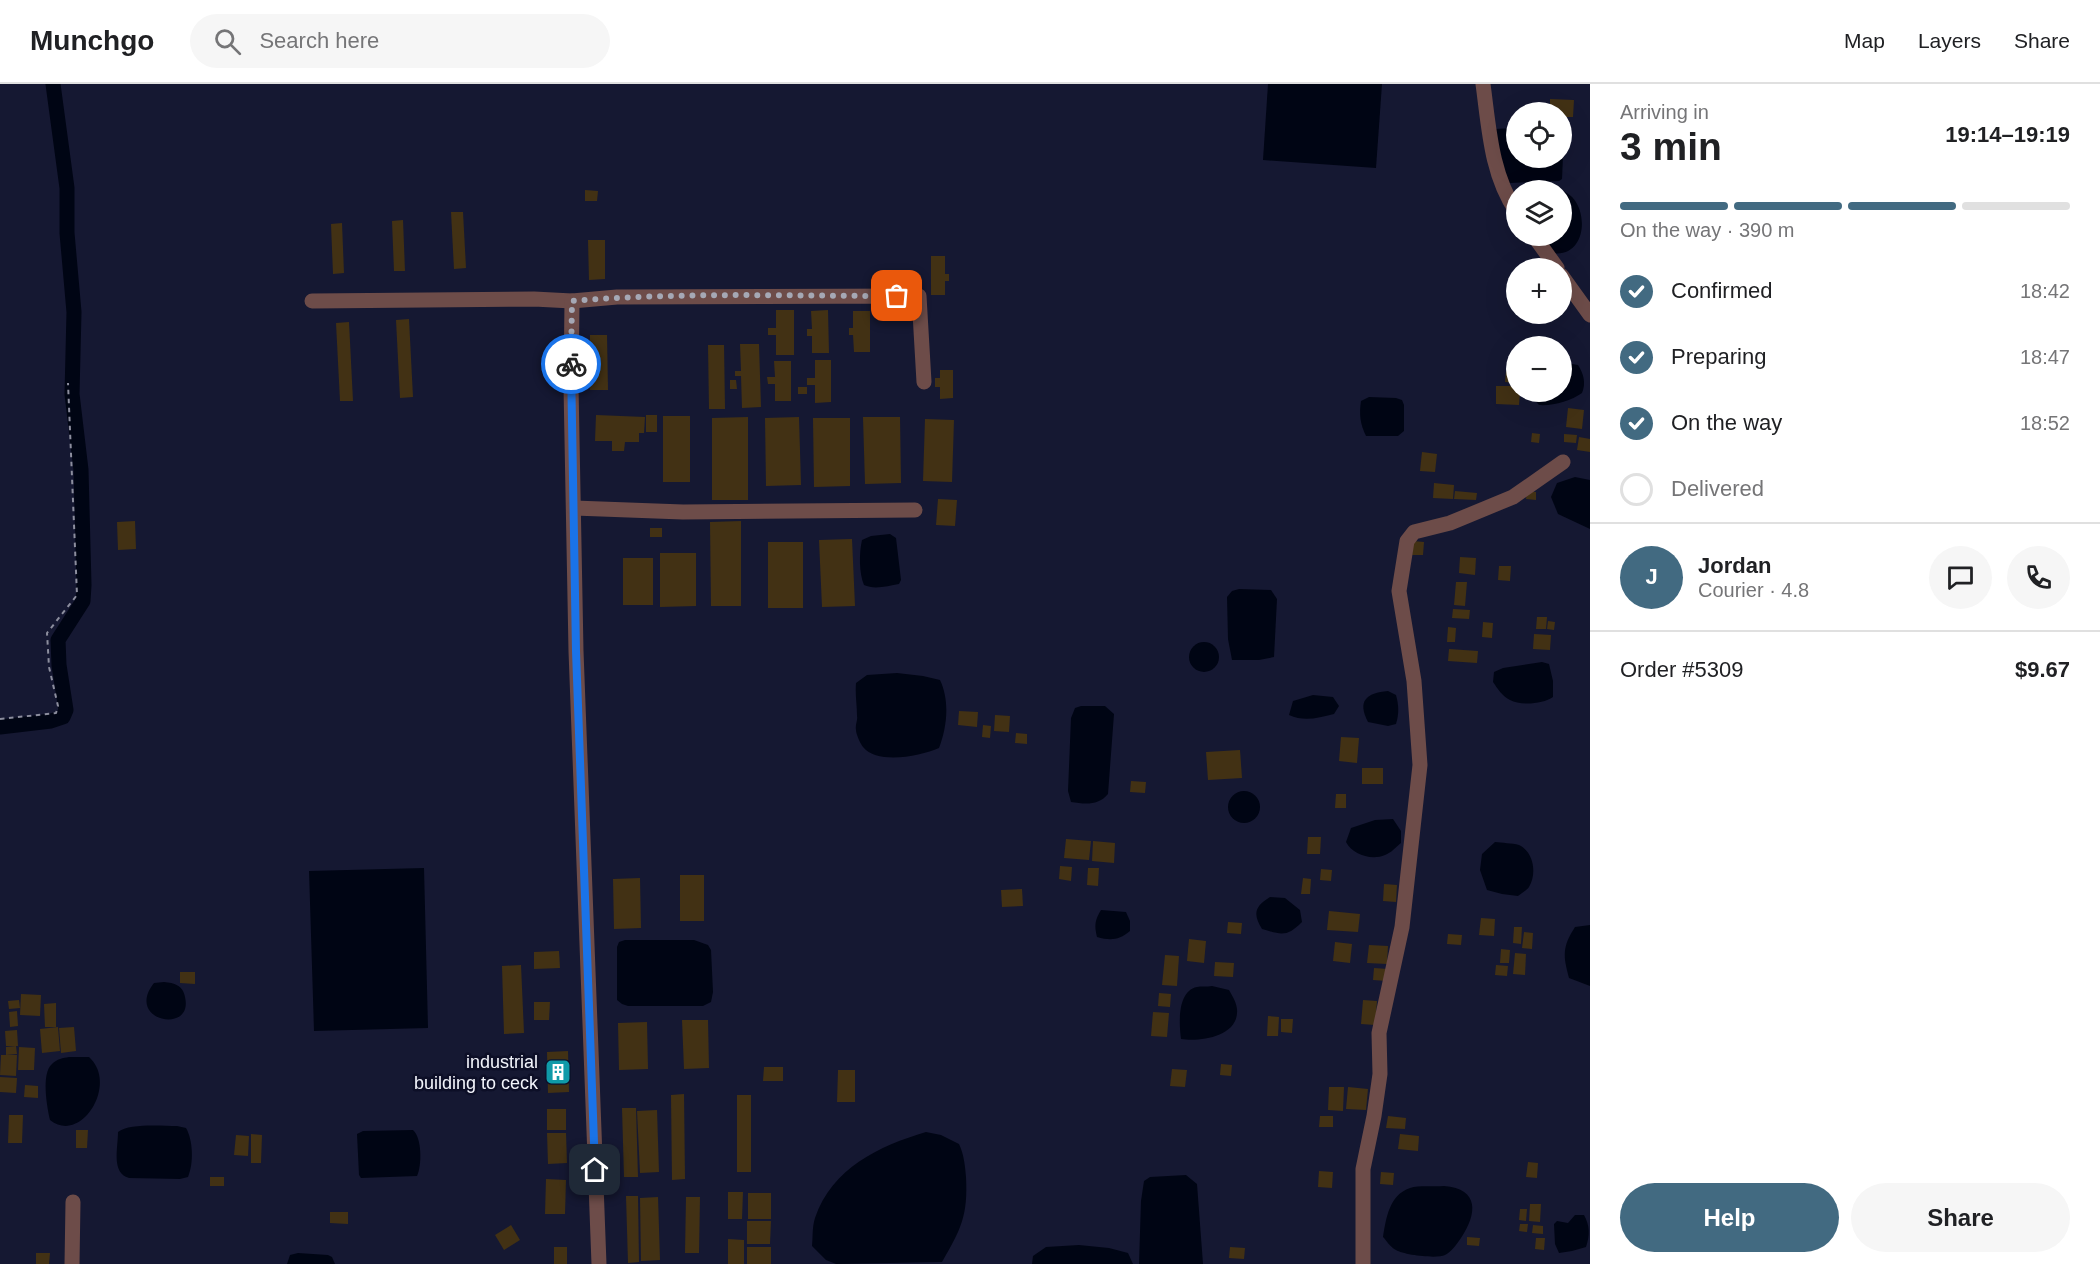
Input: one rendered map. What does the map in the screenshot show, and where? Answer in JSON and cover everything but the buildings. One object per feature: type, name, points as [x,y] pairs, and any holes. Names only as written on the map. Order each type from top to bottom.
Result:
[{"type":"street","points":[[1483,84],[1494,159],[1506,196]]},
{"type":"street","points":[[1572,290],[1590,315]]},
{"type":"street","points":[[312,301],[534,298],[572,301],[629,297],[919,296],[924,382]]},
{"type":"street","points":[[572,301],[571,386],[577,674],[598,1264]]},
{"type":"street","points":[[1363,1264],[1363,1169],[1380,1074],[1379,1033],[1402,927],[1420,765],[1414,681],[1399,591],[1407,541],[1414,532],[1450,523],[1513,497],[1563,462]]},
{"type":"street","points":[[573,508],[683,512],[915,510]]},
{"type":"street","points":[[72,1264],[73,1202]]},
{"type":"path","points":[[0,719],[56,713],[58,706],[49,667],[47,633],[77,595],[68,383]]},
{"type":"shaded area","points":[[1268,84],[1382,84],[1376,168],[1263,160]]},
{"type":"shaded area","points":[[1506,128],[1506,168],[1562,168],[1562,179],[1507,180],[1494,129]]},
{"type":"shaded area","points":[[1572,197],[1578,205],[1581,216],[1582,227],[1579,238],[1574,247],[1564,252],[1552,253],[1545,246],[1572,246]]},
{"type":"shaded area","points":[[1572,364],[1578,365],[1584,383],[1582,393],[1573,398]]},
{"type":"shaded area","points":[[1369,397],[1402,400],[1404,431],[1398,436],[1366,436],[1361,423],[1360,406],[1361,401]]},
{"type":"shaded area","points":[[1536,402],[1562,402],[1550,405],[1539,405]]},
{"type":"shaded area","points":[[1575,477],[1590,480],[1590,529],[1558,514],[1551,497],[1557,483]]},
{"type":"shaded area","points":[[890,534],[896,538],[901,580],[899,584],[886,587],[864,585],[860,563],[862,540],[871,536]]},
{"type":"shaded area","points":[[1239,589],[1271,590],[1277,599],[1274,657],[1259,660],[1232,660],[1228,639],[1227,597],[1232,591]]},
{"type":"shaded area","points":[[1204,642],[1215,646],[1219,657],[1215,668],[1204,672],[1193,668],[1189,657],[1193,646]]},
{"type":"shaded area","points":[[1542,662],[1549,664],[1553,681],[1553,697],[1549,699],[1532,703],[1515,702],[1505,697],[1493,682],[1494,672],[1503,668]]},
{"type":"shaded area","points":[[897,673],[940,680],[945,697],[946,714],[939,748],[911,756],[889,757],[870,753],[863,747],[856,728],[856,683],[867,675]]},
{"type":"shaded area","points":[[1388,691],[1396,695],[1397,699],[1396,724],[1388,726],[1368,722],[1363,709],[1366,699],[1374,694]]},
{"type":"shaded area","points":[[1313,695],[1333,697],[1339,706],[1334,714],[1306,719],[1289,715],[1293,701]]},
{"type":"shaded area","points":[[1105,706],[1114,714],[1108,794],[1100,801],[1091,803],[1071,802],[1068,791],[1071,718],[1075,708]]},
{"type":"shaded area","points":[[1244,791],[1255,796],[1260,807],[1255,818],[1244,823],[1233,818],[1228,807],[1233,796]]},
{"type":"shaded area","points":[[1393,819],[1401,831],[1401,843],[1387,854],[1380,857],[1368,857],[1357,853],[1346,842],[1351,828],[1375,820]]},
{"type":"shaded area","points":[[1495,842],[1519,845],[1531,858],[1533,876],[1531,882],[1528,888],[1518,896],[1487,890],[1480,870],[1482,854]]},
{"type":"shaded area","points":[[424,868],[428,1028],[314,1031],[309,871]]},
{"type":"shaded area","points":[[1270,897],[1285,898],[1300,910],[1302,922],[1284,933],[1262,929],[1257,919],[1257,911],[1261,904]]},
{"type":"shaded area","points":[[1101,910],[1126,912],[1130,921],[1130,931],[1115,939],[1097,937],[1096,923]]},
{"type":"shaded area","points":[[1590,925],[1590,986],[1569,978],[1565,957],[1568,940],[1575,927]]},
{"type":"shaded area","points":[[625,940],[694,940],[708,945],[711,950],[713,992],[711,1002],[703,1006],[628,1006],[622,1004],[617,1000],[617,947],[619,942]]},
{"type":"shaded area","points":[[164,982],[178,985],[185,997],[185,1009],[180,1016],[171,1019],[153,1014],[147,1007],[147,996],[154,983]]},
{"type":"shaded area","points":[[1212,986],[1229,990],[1237,1007],[1235,1021],[1224,1033],[1215,1036],[1197,1040],[1181,1039],[1181,1009],[1186,995],[1197,987]]},
{"type":"shaded area","points":[[69,1057],[89,1057],[97,1068],[100,1082],[98,1095],[84,1118],[73,1124],[62,1126],[50,1120],[46,1082],[52,1064]]},
{"type":"shaded area","points":[[138,1126],[186,1128],[190,1139],[192,1159],[188,1177],[180,1179],[129,1178],[123,1175],[117,1159],[118,1132]]},
{"type":"shaded area","points":[[413,1130],[418,1139],[420,1152],[417,1176],[361,1178],[357,1134],[363,1131]]},
{"type":"shaded area","points":[[926,1132],[941,1135],[959,1144],[965,1168],[966,1202],[962,1222],[942,1262],[836,1264],[826,1260],[812,1246],[813,1228],[815,1218],[833,1185],[859,1162],[875,1152]]},
{"type":"shaded area","points":[[1186,1175],[1197,1184],[1203,1264],[1139,1264],[1144,1181],[1150,1177]]},
{"type":"shaded area","points":[[1444,1186],[1464,1192],[1472,1204],[1470,1220],[1454,1248],[1445,1255],[1435,1257],[1400,1252],[1392,1248],[1383,1237],[1390,1208],[1397,1196],[1414,1187]]},
{"type":"shaded area","points":[[1575,1215],[1584,1215],[1587,1223],[1589,1235],[1586,1247],[1559,1253],[1555,1244],[1554,1224],[1557,1221],[1568,1223]]},
{"type":"shaded area","points":[[1079,1245],[1109,1248],[1128,1253],[1133,1264],[1032,1264],[1033,1256],[1046,1247]]},
{"type":"shaded area","points":[[298,1253],[328,1255],[332,1257],[335,1264],[287,1264],[290,1255]]},
{"type":"waterway","points":[[0,727],[51,721],[63,717],[66,710],[59,665],[58,640],[83,601],[81,470],[72,394],[74,312],[67,233],[67,188],[53,84]]},
{"type":"way so far","points":[[571,364],[572,301],[660,296],[897,296]]},
{"type":"place","name":"industrial building to ceck","points":[[558,1072]]},
{"type":"route","points":[[571,364],[576,651],[595,1170]]}]
